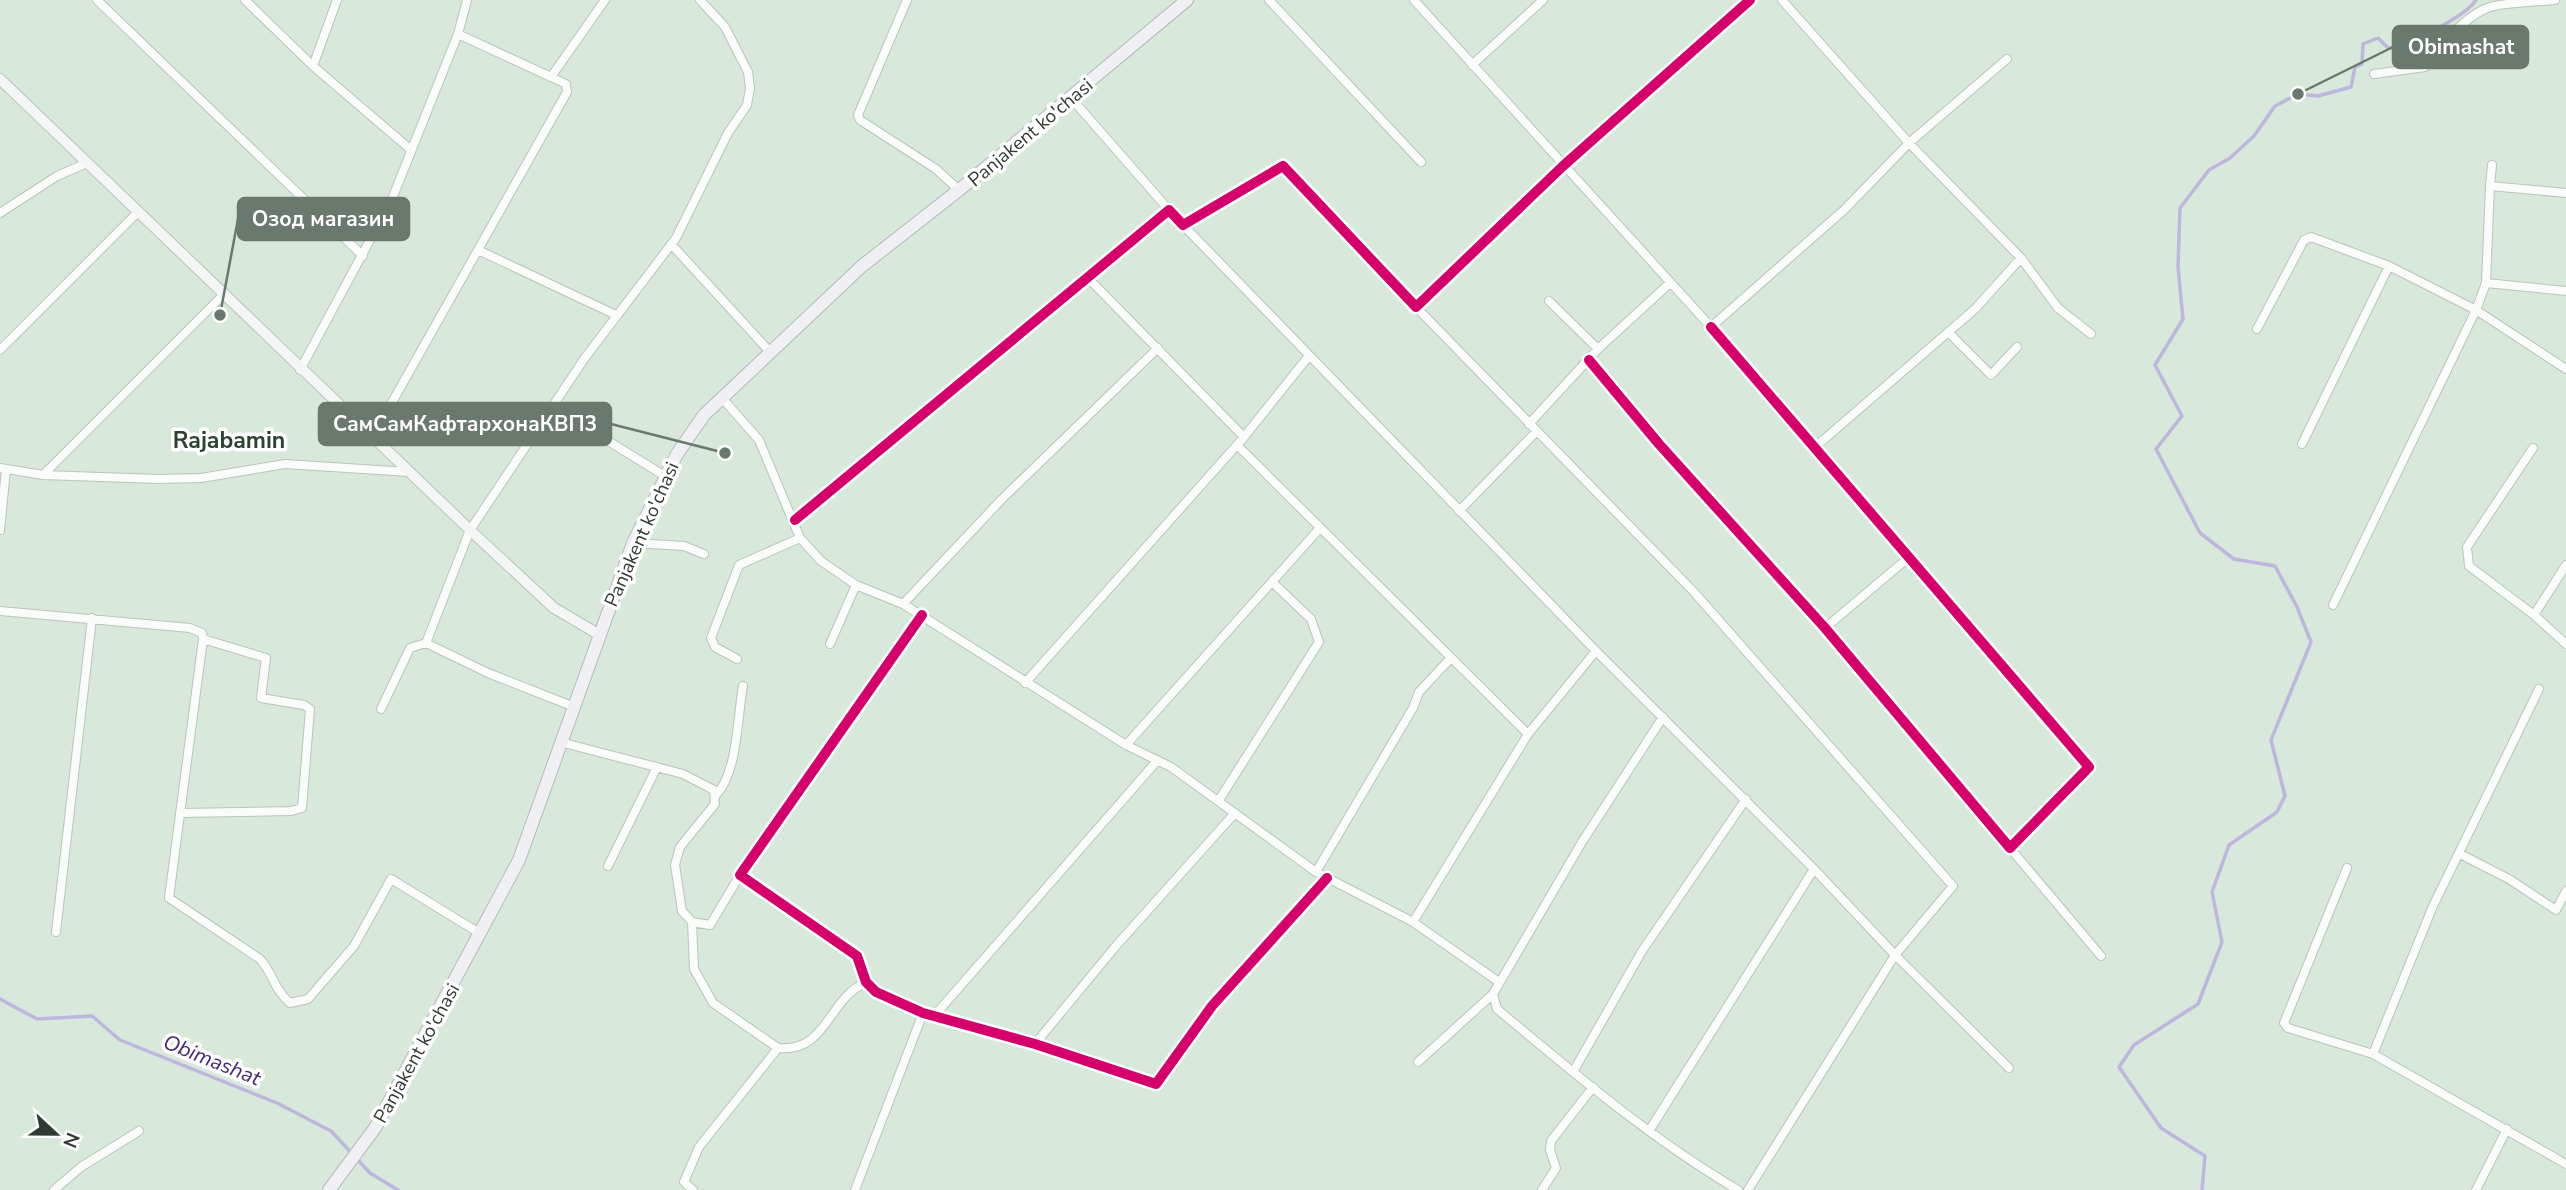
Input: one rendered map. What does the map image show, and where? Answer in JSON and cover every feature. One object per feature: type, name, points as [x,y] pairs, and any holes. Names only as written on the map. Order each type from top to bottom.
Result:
[{"type":"main road","name":"Panjakent ko'chasi","points":[[329,1189],[375,1128],[519,860],[572,706],[633,543],[665,476],[691,433],[722,398],[862,266],[959,190],[1186,0]]},
{"type":"main road","points":[[0,79],[300,370],[470,530],[555,608],[598,634]]},
{"type":"street","points":[[97,0],[363,256]]},
{"type":"street","points":[[245,0],[313,66],[410,149]]},
{"type":"street","points":[[313,66],[337,0]]},
{"type":"street","points":[[300,370],[392,199],[458,34],[467,0]]},
{"type":"street","points":[[551,77],[605,0]]},
{"type":"street","points":[[426,643],[470,530],[616,315],[671,244],[728,133],[747,105],[750,88],[748,72],[725,27],[700,0]]},
{"type":"street","points":[[907,0],[858,115],[860,120],[936,169],[959,190]]},
{"type":"street","points":[[1269,0],[1421,162]]},
{"type":"street","points":[[1414,0],[1711,327],[2089,767],[2010,848]]},
{"type":"street","points":[[1472,65],[1543,0]]},
{"type":"street","points":[[1416,307],[1563,166],[1750,0]]},
{"type":"street","points":[[1782,0],[1909,143],[2021,258],[2058,308],[2091,334]]},
{"type":"street","points":[[2374,74],[2410,71],[2425,66],[2436,49],[2458,28],[2491,6],[2555,0]]},
{"type":"street","points":[[373,436],[567,92],[566,84],[458,34]]},
{"type":"street","points":[[1711,327],[1844,209],[1909,143],[2007,60]]},
{"type":"street","points":[[1071,98],[1169,211],[1308,357],[1814,869],[1895,956],[2009,1068]]},
{"type":"street","points":[[0,213],[57,176],[87,163]]},
{"type":"street","points":[[2333,605],[2476,310],[2486,283],[2492,164]]},
{"type":"street","points":[[1183,225],[1283,166],[1536,432],[1693,591],[1953,886],[1895,956],[1748,1190]]},
{"type":"street","points":[[2490,186],[2566,194]]},
{"type":"street","points":[[795,520],[1169,211]]},
{"type":"street","points":[[0,350],[138,212]]},
{"type":"street","points":[[2257,329],[2304,240],[2311,237],[2389,266],[2476,310],[2566,369]]},
{"type":"street","points":[[671,244],[771,353]]},
{"type":"street","points":[[478,250],[616,315]]},
{"type":"street","points":[[1814,447],[1949,333],[2021,258]]},
{"type":"street","points":[[2302,444],[2389,266]]},
{"type":"street","points":[[1088,278],[1244,437]]},
{"type":"street","points":[[2486,283],[2566,291]]},
{"type":"street","points":[[1529,424],[1598,349],[1670,284]]},
{"type":"street","points":[[43,475],[223,295]]},
{"type":"street","points":[[1549,301],[1598,349]]},
{"type":"street","points":[[1949,333],[1991,375],[2017,348]]},
{"type":"street","points":[[904,604],[1002,499],[1158,348]]},
{"type":"street","points":[[1308,357],[1237,445],[1528,734]]},
{"type":"street","points":[[1589,360],[1668,454],[1825,628],[2101,956]]},
{"type":"street","points":[[722,398],[759,440],[768,467],[795,520],[800,538],[821,561],[856,585],[904,604],[1126,745],[1171,767],[1317,872],[1413,922],[1499,982]]},
{"type":"street","points":[[553,407],[665,476]]},
{"type":"street","points":[[1459,511],[1536,432]]},
{"type":"street","points":[[1025,683],[1244,437]]},
{"type":"street","points":[[2533,448],[2468,547],[2467,557],[2469,566],[2535,615],[2566,644]]},
{"type":"street","points":[[0,530],[3,469],[43,475],[201,478],[285,464],[409,472]]},
{"type":"street","points":[[1126,745],[1320,528]]},
{"type":"street","points":[[737,659],[715,647],[711,638],[739,565],[800,538]]},
{"type":"street","points":[[633,543],[684,546],[704,554]]},
{"type":"street","points":[[1825,628],[1908,558]]},
{"type":"street","points":[[2535,615],[2566,565]]},
{"type":"street","points":[[1219,800],[1319,642],[1311,620],[1272,582]]},
{"type":"street","points":[[830,644],[856,585]]},
{"type":"street","points":[[0,611],[195,629],[202,633],[169,898],[260,959],[269,969],[276,990],[290,1003],[308,999],[354,946],[391,879],[481,934]]},
{"type":"street","points":[[560,742],[657,767],[712,787],[716,795],[715,804],[680,847],[676,865],[682,911],[692,922],[710,926],[740,875],[922,615]]},
{"type":"street","points":[[56,932],[92,618]]},
{"type":"street","points":[[180,813],[290,811],[302,808],[310,709],[304,705],[261,698],[266,658],[203,639]]},
{"type":"street","points":[[381,709],[410,648],[426,643],[488,673],[572,706]]},
{"type":"street","points":[[1413,922],[1528,734],[1596,651]]},
{"type":"street","points":[[1317,872],[1413,708],[1419,692],[1450,659]]},
{"type":"street","points":[[716,795],[723,787],[732,766],[743,686]]},
{"type":"street","points":[[2373,1054],[2433,906],[2539,689]]},
{"type":"street","points":[[1418,1062],[1493,994],[1582,842],[1663,717]]},
{"type":"street","points":[[935,1015],[1156,762]]},
{"type":"street","points":[[608,866],[657,767]]},
{"type":"street","points":[[1573,1072],[1642,951],[1745,799]]},
{"type":"street","points":[[1035,1044],[1115,947],[1235,813]]},
{"type":"street","points":[[2460,854],[2509,879],[2556,910],[2566,891]]},
{"type":"street","points":[[2347,868],[2284,1023],[2288,1028],[2373,1054],[2566,1164]]},
{"type":"street","points":[[1649,1131],[1814,869]]},
{"type":"street","points":[[740,875],[857,956],[866,982],[876,992],[923,1013],[1035,1044],[1156,1084],[1212,1006],[1327,878]]},
{"type":"street","points":[[692,922],[694,969],[713,1003],[778,1048],[790,1049],[813,1041],[848,991],[866,982]]},
{"type":"street","points":[[1493,994],[1497,1009],[1573,1072],[1683,1158],[1738,1190]]},
{"type":"street","points":[[855,1190],[923,1013]]},
{"type":"street","points":[[693,1190],[684,1182],[699,1147],[778,1048]]},
{"type":"street","points":[[1542,1190],[1556,1168],[1550,1150],[1551,1141],[1592,1087]]},
{"type":"street","points":[[2476,1190],[2507,1129]]},
{"type":"street","points":[[54,1190],[81,1167],[139,1131]]},
{"type":"waterway","name":"Obimashat","points":[[2202,1190],[2205,1156],[2161,1128],[2119,1067],[2134,1045],[2198,1004],[2222,942],[2212,892],[2229,845],[2277,812],[2285,796],[2271,740],[2311,642],[2297,607],[2275,566],[2234,559],[2200,533],[2156,449],[2182,416],[2155,365],[2183,319],[2178,267],[2180,208],[2209,170],[2230,158],[2254,136],[2275,106],[2298,94],[2318,96],[2351,87],[2355,67],[2362,64],[2363,44],[2378,38],[2388,48],[2417,45],[2464,12],[2476,0]]},
{"type":"waterway","name":"Obimashat","points":[[0,999],[37,1019],[92,1016],[120,1040],[277,1103],[331,1131],[370,1173],[398,1190]]},
{"type":"cycle path","points":[[795,520],[1169,210],[1183,225],[1283,166],[1416,307],[1563,166],[1750,0]]},
{"type":"cycle path","points":[[1589,360],[1659,444],[1825,628],[2010,848],[2089,767],[1711,327]]},
{"type":"cycle path","points":[[922,615],[740,875],[857,956],[866,982],[876,992],[923,1013],[1035,1044],[1156,1084],[1212,1006],[1327,878]]},
{"type":"place","name":"Obimashat","points":[[2298,94]]},
{"type":"place","name":"Озод магазин","points":[[220,315]]},
{"type":"place","name":"СамСамКафтархонаКВП3","points":[[725,453]]},
{"type":"district","name":"Rajabamin","points":[[229,440]]}]
